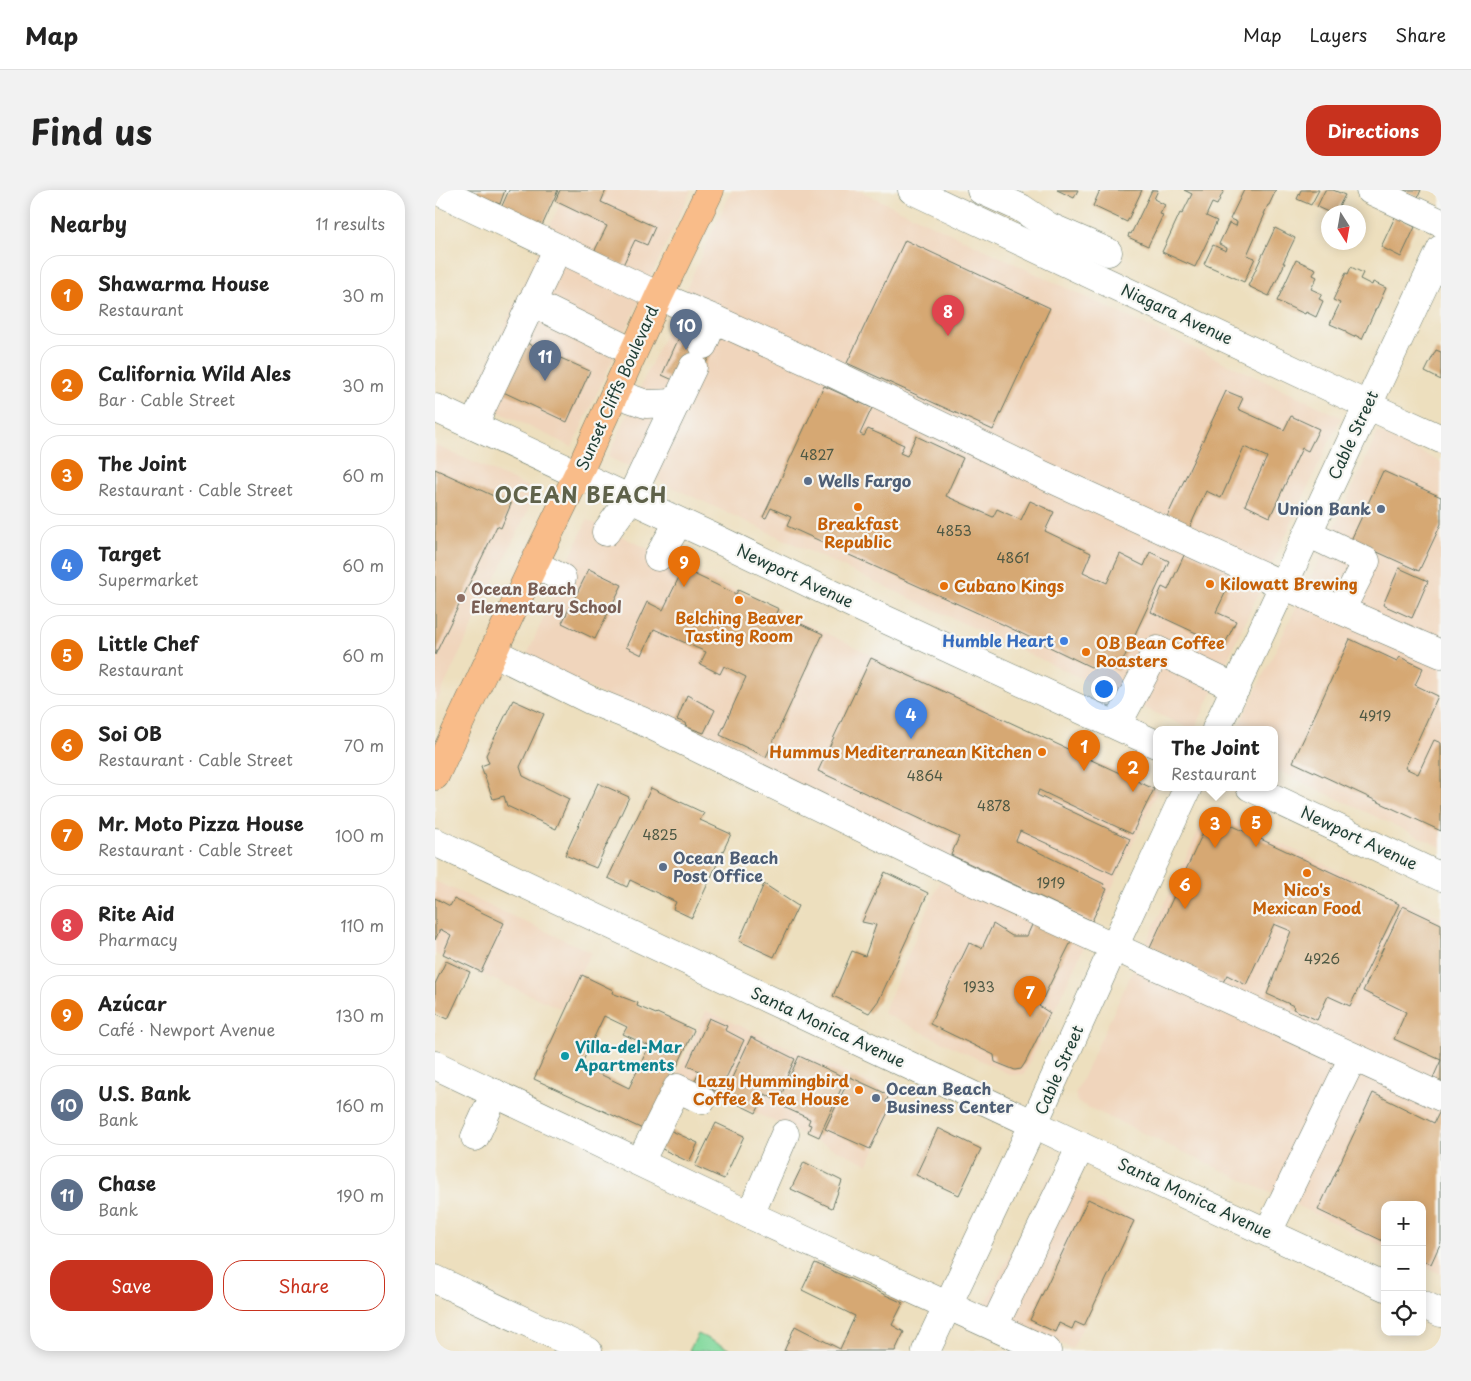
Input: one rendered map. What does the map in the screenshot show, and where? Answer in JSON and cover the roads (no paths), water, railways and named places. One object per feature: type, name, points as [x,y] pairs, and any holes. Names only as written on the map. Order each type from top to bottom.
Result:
[{"type":"main road","name":"Sunset Cliffs Boulevard","points":[[435,776],[710,190]]},
{"type":"street","points":[[436,190],[659,296],[824,369],[1041,474],[1283,585],[1441,654]]},
{"type":"street","name":"Niagara Avenue","points":[[913,190],[956,199],[995,229],[1038,235],[1089,273],[1441,439]]},
{"type":"street","points":[[981,190],[1021,208],[1038,235],[1103,250],[1089,273]]},
{"type":"street","points":[[1370,190],[1441,223]]},
{"type":"street","points":[[995,229],[1005,201]]},
{"type":"street","points":[[473,426],[558,248]]},
{"type":"street","name":"Cable Street","points":[[1217,726],[1441,249]]},
{"type":"street","points":[[531,302],[633,352]]},
{"type":"street","points":[[606,532],[631,499],[714,319]]},
{"type":"street","points":[[615,393],[646,404],[676,403]]},
{"type":"street","name":"Newport Avenue","points":[[435,408],[1153,743]]},
{"type":"street","points":[[658,557],[679,522]]},
{"type":"street","points":[[1308,533],[1366,561],[1341,610]]},
{"type":"street","points":[[534,564],[562,578]]},
{"type":"street","points":[[1117,725],[1157,650],[1236,688]]},
{"type":"street","points":[[493,652],[591,700],[683,740],[973,882],[1441,1097]]},
{"type":"street","name":"Cable Street","points":[[926,1351],[1034,1124],[1186,791]]},
{"type":"street","name":"Newport Avenue","points":[[1258,791],[1441,877]]},
{"type":"street","name":"Santa Monica Avenue","points":[[435,842],[1381,1285]]},
{"type":"street","points":[[1269,1232],[1353,1057]]},
{"type":"street","points":[[435,1065],[750,1215],[1047,1351]]},
{"type":"street","points":[[640,1162],[677,1088],[702,1100]]},
{"type":"street","points":[[475,1137],[495,1093]]},
{"type":"street","points":[[750,1215],[785,1134]]},
{"type":"street","points":[[994,1326],[1081,1146]]},
{"type":"street","points":[[435,1279],[588,1351]]},
{"type":"street","points":[[1426,1306],[1441,1313]]},
{"type":"place","name":"Rite Aid","points":[[948,336]]},
{"type":"place","name":"U.S. Bank","points":[[686,350]]},
{"type":"place","name":"Chase","points":[[545,381]]},
{"type":"place","name":"Wells Fargo","points":[[808,481]]},
{"type":"place","name":"Breakfast Republic","points":[[858,507]]},
{"type":"place","name":"Union Bank","points":[[1381,509]]},
{"type":"place","name":"Kilowatt Brewing","points":[[1210,584]]},
{"type":"place","name":"Cubano Kings","points":[[944,586]]},
{"type":"place","name":"Azúcar","points":[[684,587]]},
{"type":"place","name":"Ocean Beach Elementary School","points":[[461,598]]},
{"type":"place","name":"Belching Beaver Tasting Room","points":[[739,600]]},
{"type":"place","name":"Humble Heart","points":[[1064,641]]},
{"type":"place","name":"OB Bean Coffee Roasters","points":[[1086,652]]},
{"type":"place","name":"Target","points":[[911,739]]},
{"type":"place","name":"Hummus Mediterranean Kitchen","points":[[1042,752]]},
{"type":"place","name":"Shawarma House","points":[[1084,771]]},
{"type":"place","name":"California Wild Ales","points":[[1133,792]]},
{"type":"place","name":"Little Chef","points":[[1256,847]]},
{"type":"place","name":"The Joint","points":[[1215,848]]},
{"type":"place","name":"Ocean Beach Post Office","points":[[663,867]]},
{"type":"place","name":"Nico's Mexican Food","points":[[1307,873]]},
{"type":"place","name":"Soi OB","points":[[1185,909]]},
{"type":"place","name":"Mr. Moto Pizza House","points":[[1030,1017]]},
{"type":"place","name":"Villa-del-Mar Apartments","points":[[565,1056]]},
{"type":"place","name":"Lazy Hummingbird Coffee & Tea House","points":[[859,1090]]},
{"type":"place","name":"Ocean Beach Business Center","points":[[876,1098]]},
{"type":"district","name":"OCEAN BEACH","points":[[581,496]]}]
